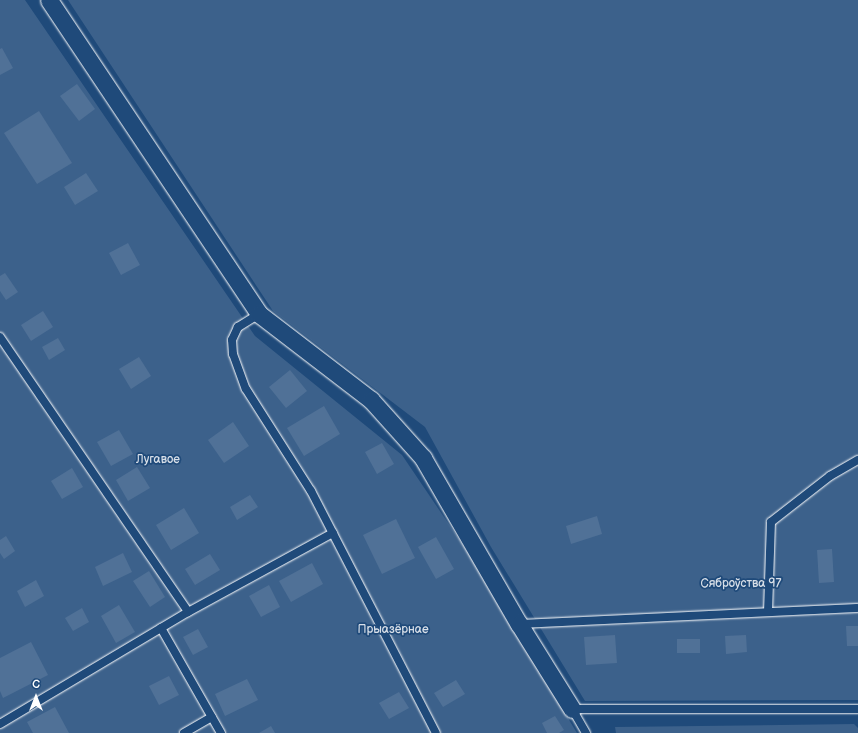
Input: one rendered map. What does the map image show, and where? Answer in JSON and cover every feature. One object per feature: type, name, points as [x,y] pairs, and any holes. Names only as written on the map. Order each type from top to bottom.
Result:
[{"type":"street","points":[[49,0],[259,314],[370,400],[423,458],[519,624],[572,709]]},
{"type":"lane","points":[[259,314],[238,327],[232,340],[233,354],[246,389],[311,491],[436,733]]},
{"type":"lane","points":[[0,337],[188,612]]},
{"type":"lane","points":[[768,612],[771,522],[830,476],[858,460]]},
{"type":"lane","points":[[0,724],[188,612],[333,533]]},
{"type":"lane","points":[[519,624],[858,608]]},
{"type":"lane","points":[[161,628],[221,733]]},
{"type":"lane","points":[[572,709],[856,710]]},
{"type":"lane","points":[[572,709],[586,733]]},
{"type":"lane","points":[[184,733],[212,717]]},
{"type":"green space","name":"Лугавое","points":[[0,0],[25,0],[255,336],[402,455],[469,554],[577,733],[0,733]]},
{"type":"green space","name":"Сяброўства 97","points":[[68,0],[858,0],[858,700],[585,701],[491,547],[425,427],[273,311]]},
{"type":"green space","points":[[854,724],[858,728],[858,733],[616,733],[615,727]]},
{"type":"building","points":[[2,48],[13,68],[0,75],[0,49]]},
{"type":"building","points":[[77,84],[95,109],[79,121],[60,96]]},
{"type":"building","points":[[39,111],[72,163],[37,184],[4,133]]},
{"type":"building","points":[[86,173],[98,191],[75,205],[64,187]]},
{"type":"building","points":[[128,243],[140,265],[121,275],[109,253]]},
{"type":"building","points":[[5,273],[18,292],[6,300],[0,291],[0,276]]},
{"type":"building","points":[[43,311],[53,327],[31,341],[21,325]]},
{"type":"building","points":[[58,338],[65,350],[49,360],[42,347]]},
{"type":"building","points":[[139,357],[151,376],[131,389],[119,369]]},
{"type":"building","points":[[290,370],[307,391],[286,408],[269,387]]},
{"type":"building","points":[[324,406],[340,434],[304,456],[287,428]]},
{"type":"building","points":[[233,422],[249,446],[224,463],[208,440]]},
{"type":"building","points":[[119,430],[133,454],[111,466],[97,442]]},
{"type":"building","points":[[382,443],[394,464],[377,474],[365,452]]},
{"type":"building","points":[[137,467],[150,488],[128,501],[116,480]]},
{"type":"building","points":[[72,468],[83,487],[62,499],[51,481]]},
{"type":"building","points":[[250,495],[258,507],[237,520],[230,507]]},
{"type":"building","points":[[184,508],[199,533],[171,550],[156,525]]},
{"type":"building","points":[[597,516],[602,534],[571,544],[566,526]]},
{"type":"building","points":[[396,519],[415,558],[382,574],[363,535]]},
{"type":"building","points":[[6,536],[15,551],[4,559],[0,553],[0,540]]},
{"type":"building","points":[[436,537],[454,569],[436,579],[418,547]]},
{"type":"building","points":[[832,549],[834,582],[819,583],[817,550]]},
{"type":"building","points":[[123,553],[132,572],[103,586],[95,567]]},
{"type":"building","points":[[210,554],[220,570],[195,585],[185,569]]},
{"type":"building","points":[[312,563],[323,584],[291,602],[279,581]]},
{"type":"building","points":[[149,571],[165,597],[150,607],[133,581]]},
{"type":"building","points":[[36,580],[44,596],[25,607],[17,591]]},
{"type":"building","points":[[269,585],[280,607],[261,617],[249,596]]},
{"type":"building","points":[[119,605],[135,632],[116,643],[101,616]]},
{"type":"building","points":[[82,608],[89,622],[73,631],[65,618]]},
{"type":"building","points":[[846,626],[858,626],[858,646],[847,646]]},
{"type":"building","points":[[198,629],[208,647],[193,655],[183,637]]},
{"type":"building","points":[[615,635],[617,663],[586,665],[584,637]]},
{"type":"building","points":[[746,635],[747,652],[726,654],[725,636]]},
{"type":"building","points":[[677,639],[700,639],[700,653],[677,653]]},
{"type":"building","points":[[31,642],[48,675],[3,698],[0,691],[0,658]]},
{"type":"building","points":[[169,676],[179,695],[159,705],[149,686]]},
{"type":"building","points":[[247,679],[258,700],[225,716],[215,694]]},
{"type":"building","points":[[456,680],[465,694],[443,707],[434,693]]},
{"type":"building","points":[[399,692],[409,708],[389,719],[379,703]]},
{"type":"building","points":[[55,707],[69,733],[33,733],[27,722]]},
{"type":"building","points":[[555,716],[564,730],[559,733],[547,733],[542,723]]},
{"type":"building","points":[[271,726],[275,733],[259,733]]},
{"type":"park label","name":"Прыазёрнае","points":[[393,630]]}]
